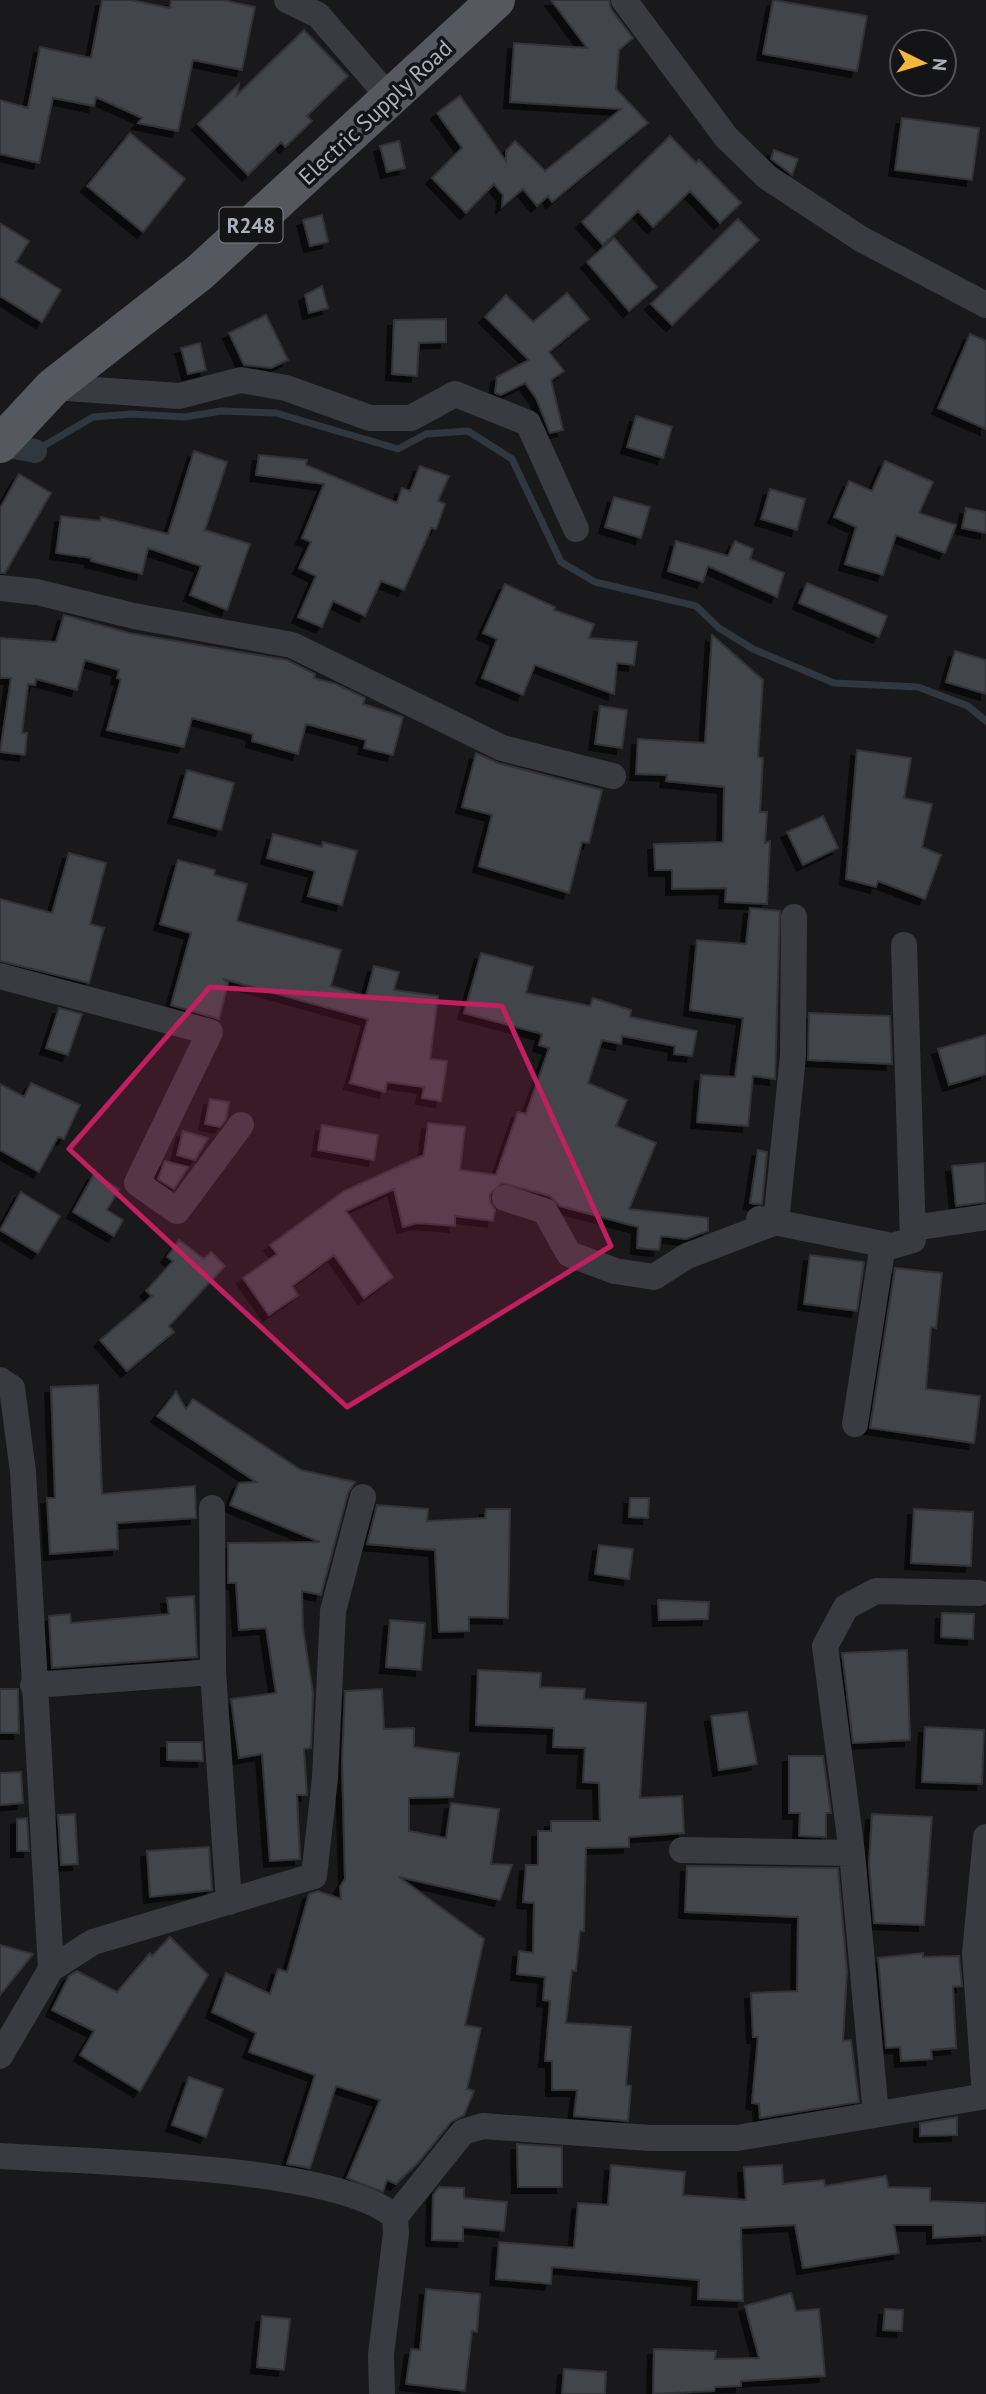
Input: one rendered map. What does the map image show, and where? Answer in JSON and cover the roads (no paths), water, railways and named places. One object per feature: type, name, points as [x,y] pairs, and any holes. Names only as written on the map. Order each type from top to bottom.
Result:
[{"type":"main road","name":"Electric Supply Road","points":[[0,444],[53,387],[199,273],[496,0]]},
{"type":"street","points":[[287,0],[318,15],[390,98]]},
{"type":"street","points":[[624,0],[718,127],[767,177],[861,239],[986,305]]},
{"type":"street","points":[[53,387],[179,396],[241,380],[286,388],[370,418],[411,418],[455,394],[528,423],[576,529]]},
{"type":"street","points":[[0,588],[37,592],[134,616],[292,645],[502,748],[613,776]]},
{"type":"street","points":[[764,1220],[793,1056],[794,917]]},
{"type":"street","points":[[505,1198],[545,1211],[569,1254],[615,1271],[654,1278],[687,1256],[764,1220],[892,1246],[913,1240],[904,944]]},
{"type":"street","points":[[0,976],[210,1032],[137,1183],[177,1211],[241,1125]]},
{"type":"street","points":[[913,1228],[986,1217]]},
{"type":"street","points":[[855,1424],[883,1244]]},
{"type":"street","points":[[0,1380],[12,1388],[23,1472],[51,1969]]},
{"type":"street","points":[[0,2056],[51,1969],[93,1942],[314,1876],[325,1777],[333,1611],[363,1497]]},
{"type":"street","points":[[212,1508],[213,1672],[229,1902]]},
{"type":"street","points":[[876,2114],[852,1853],[825,1646],[846,1607],[876,1591],[979,1593]]},
{"type":"street","points":[[33,1685],[213,1672]]},
{"type":"street","points":[[382,2394],[381,2355],[396,2233],[395,2217],[463,2132],[482,2126],[650,2138],[737,2138],[985,2096],[975,1954],[986,1837]]},
{"type":"street","points":[[682,1850],[852,1853]]},
{"type":"street","points":[[0,2156],[257,2175],[323,2187],[384,2208],[395,2217]]},
{"type":"waterway","points":[[35,451],[93,417],[132,414],[185,417],[221,411],[276,413],[398,449],[426,434],[468,431],[512,459],[561,562],[595,582],[696,606],[719,628],[753,649],[834,683],[918,687],[968,706],[986,721]]},
{"type":"waterway","points":[[0,444],[35,451]]}]
